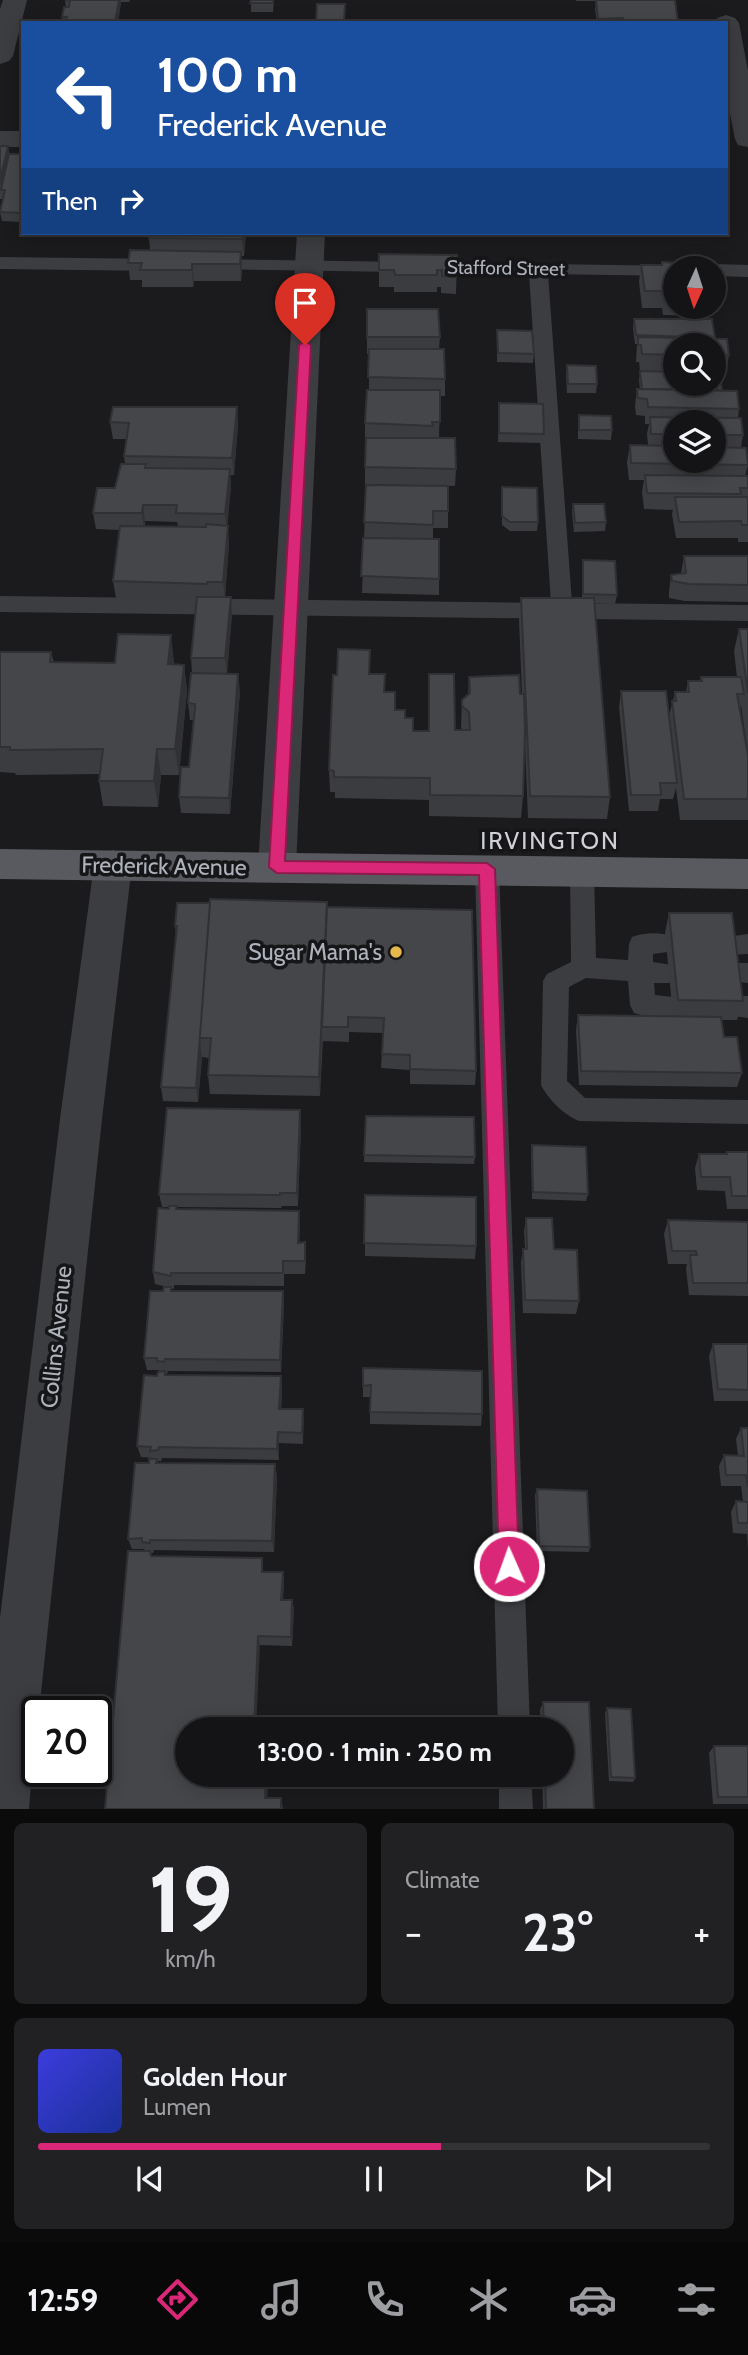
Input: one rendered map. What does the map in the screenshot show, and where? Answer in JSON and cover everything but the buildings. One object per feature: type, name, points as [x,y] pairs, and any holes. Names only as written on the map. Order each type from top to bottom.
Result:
[{"type":"main road","name":"Frederick Avenue","points":[[0,864],[748,874]]},
{"type":"street","points":[[0,56],[15,0]]},
{"type":"street","points":[[722,0],[726,21]]},
{"type":"street","points":[[728,34],[748,139]]},
{"type":"street","points":[[0,139],[21,139]]},
{"type":"street","points":[[728,144],[748,144]]},
{"type":"street","points":[[277,867],[311,235]]},
{"type":"street","name":"Collins Avenue","points":[[3,1809],[81,1119],[113,865]]},
{"type":"lane","name":"Stafford Street","points":[[0,263],[663,270]]},
{"type":"lane","points":[[538,269],[562,611]]},
{"type":"lane","points":[[726,270],[748,271]]},
{"type":"lane","points":[[0,604],[748,613]]},
{"type":"lane","points":[[487,869],[514,1717]]},
{"type":"lane","points":[[582,871],[584,967]]},
{"type":"lane","points":[[666,944],[640,944],[643,1004],[672,1006]]},
{"type":"lane","points":[[669,973],[584,967],[556,981],[554,1085],[579,1109],[748,1112]]},
{"type":"lane","points":[[515,1787],[516,1809]]},
{"type":"place","name":"Sugar Mama's","points":[[396,952]]},
{"type":"district","name":"IRVINGTON","points":[[550,840]]},
{"type":"route","points":[[305,345],[277,867],[487,869],[509,1566]]}]
